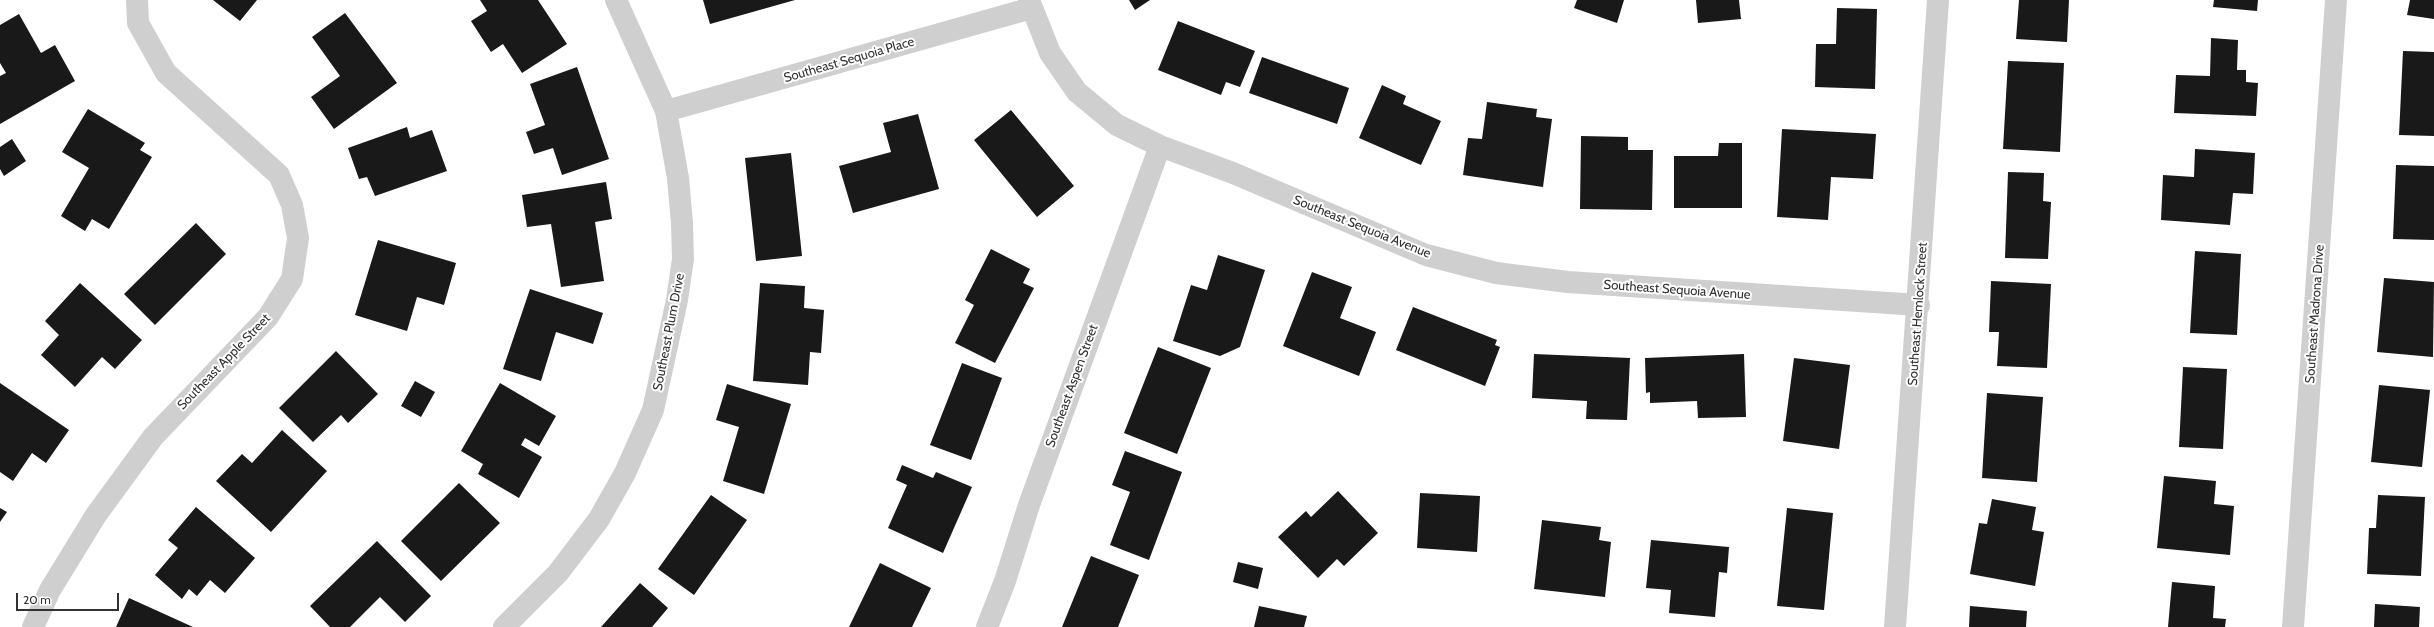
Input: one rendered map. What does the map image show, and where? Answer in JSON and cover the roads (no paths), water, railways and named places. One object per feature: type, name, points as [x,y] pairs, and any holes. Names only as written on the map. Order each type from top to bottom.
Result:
[{"type":"street","name":"Southeast Apple Street","points":[[33,627],[50,590],[96,515],[153,437],[268,317],[292,279],[298,238],[292,205],[279,175],[166,73],[138,23],[137,0]]},
{"type":"street","name":"Southeast Plum Drive","points":[[504,627],[558,573],[600,519],[625,473],[653,410],[668,352],[683,259],[678,178],[666,111],[616,0]]},
{"type":"street","name":"Southeast Hemlock Street","points":[[1895,627],[1919,304],[1938,0]]},
{"type":"street","name":"Southeast Madrona Drive","points":[[2293,627],[2336,0]]},
{"type":"street","name":"Southeast Sequoia Place","points":[[666,111],[1031,4]]},
{"type":"street","name":"Southeast Sequoia Avenue","points":[[1031,4],[1050,53],[1077,92],[1117,125],[1160,146],[1232,174],[1426,255],[1496,272],[1638,288],[1919,304]]},
{"type":"street","name":"Southeast Aspen Street","points":[[987,627],[1005,581],[1029,505],[1160,146]]}]
